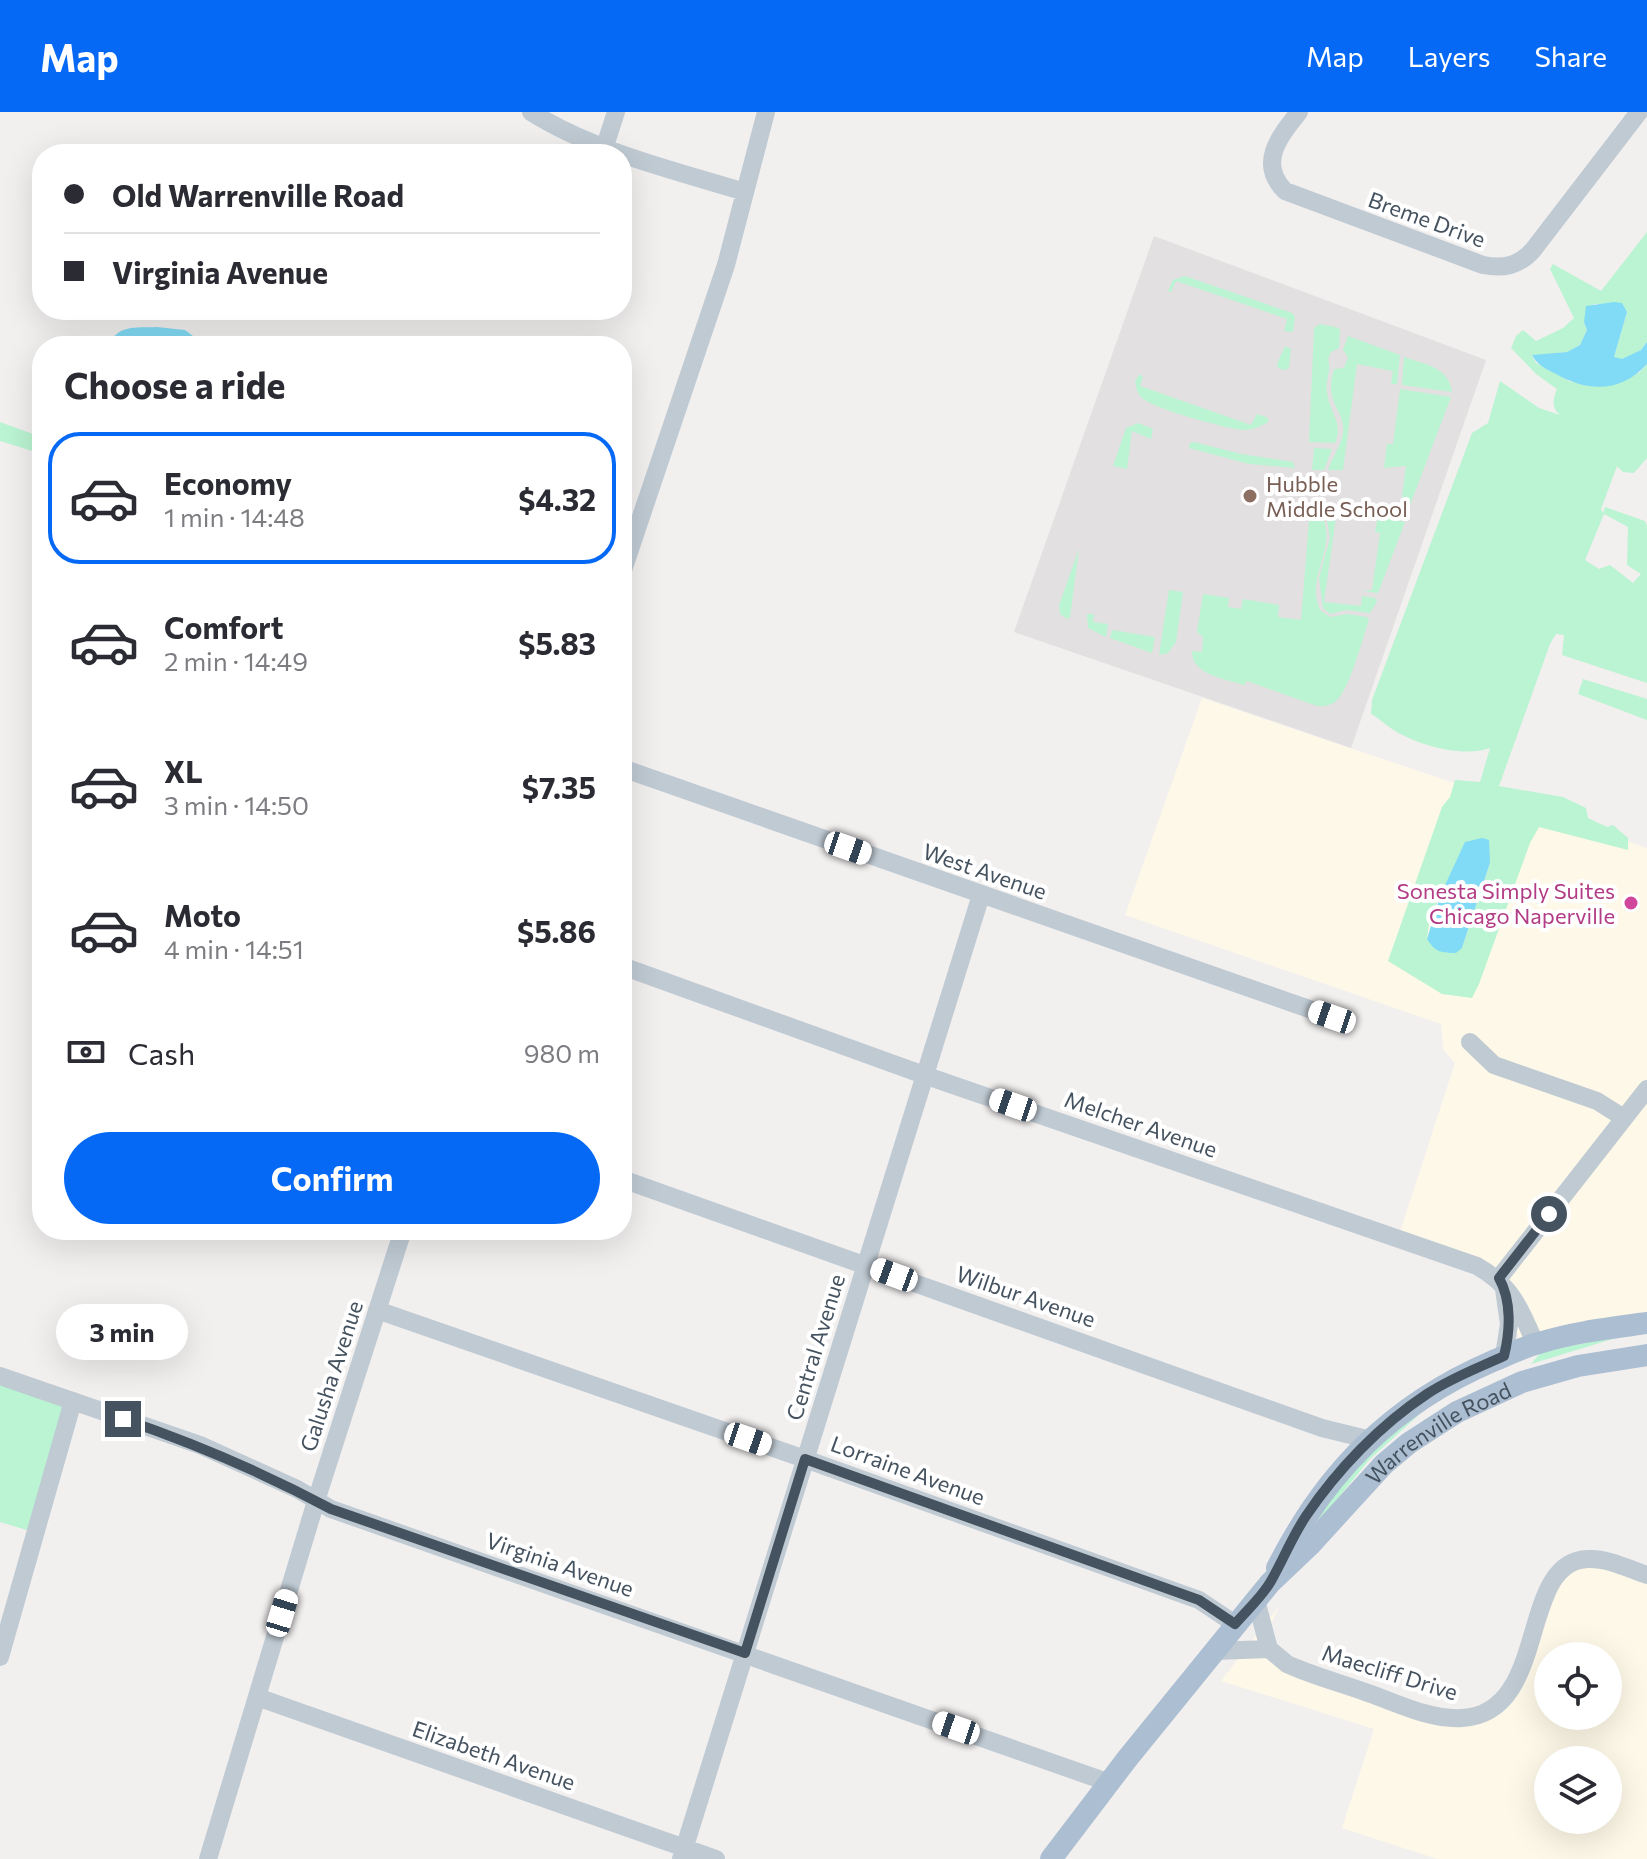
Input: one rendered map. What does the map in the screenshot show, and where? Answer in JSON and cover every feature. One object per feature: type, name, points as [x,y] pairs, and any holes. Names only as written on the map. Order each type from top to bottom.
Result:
[{"type":"main road","name":"Warrenville Road","points":[[1263,1592],[1307,1514],[1347,1465],[1393,1420],[1428,1393],[1458,1376],[1535,1343],[1647,1323]]},
{"type":"main road","points":[[1409,1443],[1422,1417],[1475,1382],[1520,1362],[1535,1343]]},
{"type":"main road","name":"Warrenville Road","points":[[1051,1859],[1235,1624],[1384,1464],[1409,1443],[1457,1412],[1522,1382],[1578,1366],[1647,1355]]},
{"type":"street","points":[[531,112],[566,121],[602,144]]},
{"type":"street","points":[[606,144],[616,112]]},
{"type":"street","points":[[632,543],[726,265],[766,112]]},
{"type":"street","name":"Breme Drive","points":[[1299,112],[1278,139],[1271,159],[1274,177],[1285,191],[1483,265],[1501,268],[1528,256],[1634,118],[1614,112]]},
{"type":"street","points":[[632,155],[745,192]]},
{"type":"street","name":"West Avenue","points":[[632,772],[1332,1017]]},
{"type":"street","name":"Central Avenue","points":[[682,1853],[981,895]]},
{"type":"street","name":"Melcher Avenue","points":[[632,970],[924,1075],[1456,1258],[1501,1282]]},
{"type":"street","points":[[1470,1042],[1494,1065],[1597,1101],[1624,1118]]},
{"type":"street","points":[[1504,1356],[1509,1324],[1501,1282],[1647,1089]]},
{"type":"street","name":"Wilbur Avenue","points":[[632,1183],[1322,1428],[1371,1440]]},
{"type":"street","name":"Galusha Avenue","points":[[208,1859],[316,1501],[400,1240]]},
{"type":"street","points":[[1501,1282],[1519,1305],[1535,1343]]},
{"type":"street","name":"Lorraine Avenue","points":[[377,1310],[1199,1600],[1235,1624]]},
{"type":"street","name":"Virginia Avenue","points":[[0,1376],[200,1445],[297,1489],[331,1509],[1110,1783]]},
{"type":"street","points":[[0,1657],[73,1401]]},
{"type":"street","points":[[1322,1428],[1343,1449],[1347,1465]]},
{"type":"street","name":"Maecliff Drive","points":[[1269,1649],[1295,1668],[1426,1713],[1451,1718],[1475,1716],[1498,1705],[1514,1686],[1548,1593],[1561,1571],[1577,1560],[1597,1559],[1647,1575]]},
{"type":"street","points":[[1214,1651],[1269,1649],[1263,1592]]},
{"type":"street","name":"Elizabeth Avenue","points":[[257,1697],[682,1853],[716,1859]]},
{"type":"shaded area","name":"Hubble Middle School","points":[[1154,236],[1486,360],[1351,748],[1014,632]]},
{"type":"shaded area","points":[[1202,698],[1647,848],[1647,1314],[1520,1341],[1494,1276],[1398,1238],[1455,1063],[1443,1049],[1441,1024],[1125,915]]},
{"type":"shaded area","points":[[1567,1558],[1647,1569],[1647,1859],[1437,1859],[1342,1828],[1374,1729],[1221,1681],[1280,1605],[1270,1626],[1274,1641],[1282,1652],[1299,1663],[1451,1713],[1491,1701],[1508,1680]]},
{"type":"green space","points":[[1647,232],[1647,342],[1641,350],[1622,360],[1614,357],[1627,312],[1622,304],[1594,304],[1584,322],[1587,330],[1580,345],[1567,352],[1532,356],[1536,363],[1571,382],[1639,373],[1647,364],[1647,458],[1634,473],[1623,472],[1617,466],[1601,509],[1603,513],[1605,507],[1645,521],[1647,526],[1647,683],[1562,655],[1564,635],[1556,634],[1499,786],[1563,797],[1586,808],[1588,818],[1607,827],[1613,825],[1628,838],[1628,850],[1539,827],[1530,843],[1472,998],[1442,994],[1388,961],[1442,807],[1450,797],[1455,780],[1480,782],[1490,748],[1453,751],[1414,740],[1371,714],[1372,700],[1472,433],[1488,423],[1500,381],[1539,408],[1560,415],[1554,403],[1557,389],[1536,374],[1511,348],[1516,336],[1523,330],[1536,341],[1563,328],[1574,318],[1550,269],[1553,264],[1601,291]],"holes":[[[1604,514],[1628,527],[1627,565],[1641,574],[1633,583],[1610,565],[1599,569],[1585,560]],[[1490,863],[1462,948],[1427,939],[1440,895]]]},
{"type":"green space","points":[[1185,276],[1292,313],[1295,317],[1293,332],[1284,331],[1287,319],[1176,281],[1171,292],[1168,291],[1173,280]]},
{"type":"green space","points":[[1320,324],[1339,328],[1340,331],[1339,348],[1331,352],[1328,359],[1328,399],[1338,429],[1335,443],[1309,442],[1314,328]]},
{"type":"green space","points":[[1348,336],[1400,355],[1397,384],[1391,384],[1393,371],[1357,364],[1343,470],[1328,470],[1343,433],[1331,381],[1334,369],[1344,368],[1348,357],[1343,350]]},
{"type":"green space","points":[[1285,346],[1291,349],[1289,368],[1285,370],[1278,368],[1277,364]]},
{"type":"green space","points":[[1404,357],[1441,372],[1452,392],[1402,385]]},
{"type":"green space","points":[[1140,374],[1143,377],[1140,386],[1251,425],[1257,414],[1268,418],[1268,422],[1254,429],[1235,429],[1161,408],[1139,394],[1135,381]]},
{"type":"green space","points":[[1400,389],[1451,397],[1407,513],[1400,512],[1406,466],[1384,468],[1387,444],[1393,444]]},
{"type":"green space","points":[[0,422],[32,434],[32,451],[0,441]]},
{"type":"green space","points":[[1138,423],[1153,429],[1151,439],[1132,431],[1127,469],[1113,466],[1126,428]]},
{"type":"green space","points":[[1190,443],[1241,454],[1293,462],[1295,468],[1249,464],[1189,448]]},
{"type":"green space","points":[[1314,448],[1332,449],[1324,470],[1312,470]]},
{"type":"green space","points":[[1325,508],[1337,510],[1324,602],[1361,606],[1362,596],[1375,598],[1377,601],[1370,613],[1346,610],[1330,614],[1323,608],[1319,578],[1330,538]]},
{"type":"green space","points":[[1307,509],[1322,511],[1326,530],[1316,584],[1320,610],[1330,617],[1347,614],[1369,620],[1346,687],[1335,702],[1324,706],[1247,681],[1244,685],[1211,675],[1197,666],[1192,651],[1202,652],[1203,637],[1197,632],[1203,594],[1229,598],[1228,607],[1241,609],[1243,599],[1279,605],[1278,617],[1301,620],[1309,521]]},
{"type":"green space","points":[[1378,516],[1405,522],[1378,593],[1363,591],[1372,590],[1380,533],[1375,532]]},
{"type":"green space","points":[[1079,549],[1070,617],[1067,619],[1060,614],[1059,605]]},
{"type":"green space","points":[[1169,590],[1183,592],[1176,642],[1168,653],[1159,655]]},
{"type":"green space","points":[[1087,614],[1094,614],[1093,622],[1108,624],[1106,637],[1088,628]]},
{"type":"green space","points":[[1112,630],[1155,637],[1152,653],[1110,638]]},
{"type":"green space","points":[[1583,679],[1647,699],[1647,720],[1578,694]]},
{"type":"green space","points":[[1619,1337],[1531,1364],[1542,1351]]},
{"type":"green space","points":[[0,1381],[66,1404],[30,1531],[0,1522]]},
{"type":"green space","points":[[1422,1412],[1370,1459],[1311,1531],[1343,1480],[1385,1436]]},
{"type":"water","points":[[1622,303],[1627,312],[1614,357],[1622,359],[1641,350],[1647,342],[1647,364],[1637,373],[1615,385],[1592,386],[1568,380],[1545,368],[1534,358],[1532,355],[1567,352],[1580,345],[1587,330],[1584,322],[1586,306]]},
{"type":"water","points":[[134,328],[185,330],[193,336],[115,336]]},
{"type":"water","points":[[1482,838],[1489,840],[1490,863],[1462,948],[1456,953],[1439,951],[1427,939],[1440,896],[1465,842]]},
{"type":"place","name":"Hubble Middle School","points":[[1250,496]]},
{"type":"place","name":"Sonesta Simply Suites Chicago Naperville","points":[[1631,903]]},
{"type":"route","points":[[123,1419],[200,1445],[297,1489],[331,1509],[745,1653],[805,1459],[1199,1600],[1235,1624],[1270,1583],[1294,1535],[1321,1495],[1371,1440],[1428,1393],[1504,1356],[1509,1324],[1499,1278],[1549,1214]]}]
